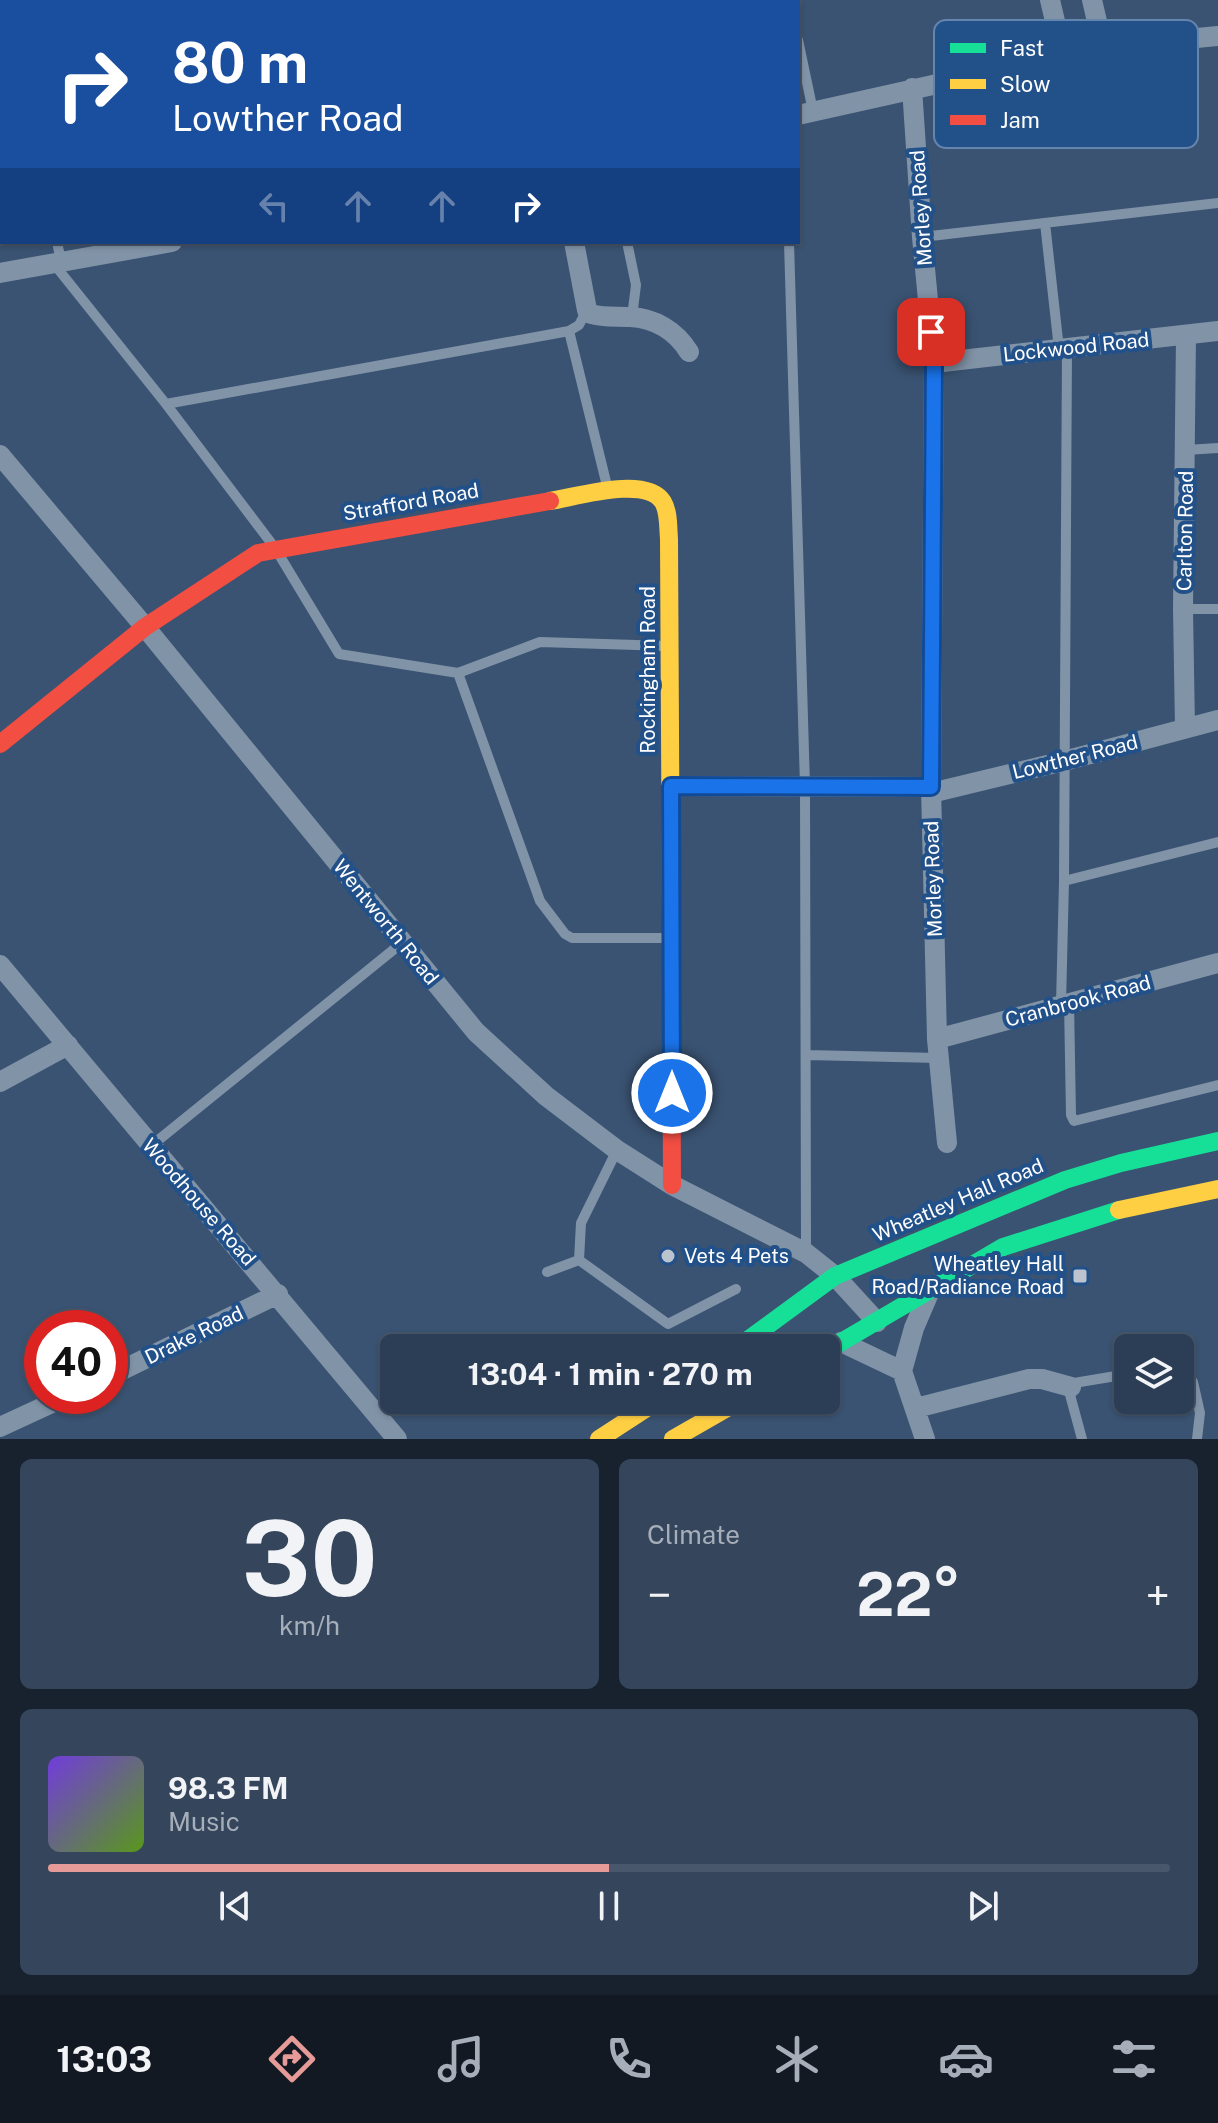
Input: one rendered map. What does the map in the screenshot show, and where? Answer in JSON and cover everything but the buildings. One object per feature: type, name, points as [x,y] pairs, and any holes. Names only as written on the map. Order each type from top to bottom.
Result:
[{"type":"main road","name":"Strafford Road","points":[[0,744],[145,627],[258,553],[634,487],[654,492],[665,503],[669,539]]},
{"type":"main road","name":"Rockingham Road","points":[[669,539],[672,1185]]},
{"type":"main road","name":"Wheatley Hall Road","points":[[756,1334],[835,1276],[1065,1180],[1121,1163],[1218,1141]]},
{"type":"main road","points":[[840,1344],[1003,1247],[1125,1208],[1218,1189]]},
{"type":"main road","points":[[599,1439],[637,1414]]},
{"type":"main road","points":[[673,1439],[717,1414]]},
{"type":"street","points":[[1050,0],[1055,20]]},
{"type":"street","points":[[1092,0],[1097,20]]},
{"type":"street","points":[[1198,38],[1218,36]]},
{"type":"street","points":[[806,113],[934,83]]},
{"type":"street","name":"Morley Road","points":[[912,88],[934,363],[931,790],[938,1048],[947,1143]]},
{"type":"street","points":[[0,273],[57,255],[154,244]]},
{"type":"street","points":[[574,244],[587,310],[598,316],[649,320],[666,328],[689,352]]},
{"type":"street","name":"Lockwood Road","points":[[934,363],[1218,331]]},
{"type":"street","name":"Carlton Road","points":[[1185,728],[1186,335]]},
{"type":"street","name":"Wentworth Road","points":[[0,455],[476,1032],[546,1096],[617,1150],[672,1185],[806,1253],[835,1276],[877,1322]]},
{"type":"street","name":"Lowther Road","points":[[671,786],[931,790],[1064,761],[1218,720]]},
{"type":"street","name":"Cranbrook Road","points":[[938,1048],[1065,1003],[1218,963]]},
{"type":"street","name":"Woodhouse Road","points":[[0,965],[397,1439]]},
{"type":"street","points":[[0,1082],[68,1045]]},
{"type":"street","points":[[925,1439],[902,1371],[914,1328],[930,1289]]},
{"type":"street","name":"Drake Road","points":[[128,1367],[278,1294]]},
{"type":"street","points":[[840,1349],[902,1371]]},
{"type":"street","points":[[916,1408],[1029,1379],[1042,1379],[1071,1387]]},
{"type":"street","points":[[0,1427],[28,1414]]},
{"type":"lane","points":[[800,58],[806,113]]},
{"type":"lane","points":[[922,237],[1218,203]]},
{"type":"lane","points":[[1045,223],[1063,348],[1065,1003],[1071,1115],[1074,1121],[1218,1085]]},
{"type":"lane","points":[[627,244],[636,285],[632,317]]},
{"type":"lane","points":[[789,244],[805,786],[806,1253]]},
{"type":"lane","points":[[57,255],[275,548],[339,654],[458,673],[540,642],[670,646]]},
{"type":"lane","points":[[166,404],[569,331],[579,325],[587,310]]},
{"type":"lane","points":[[569,331],[608,492]]},
{"type":"lane","points":[[1186,450],[1218,448]]},
{"type":"lane","points":[[1183,609],[1218,609]]},
{"type":"lane","points":[[458,673],[540,901],[565,934],[572,938],[671,938]]},
{"type":"lane","points":[[1064,881],[1218,842]]},
{"type":"lane","points":[[151,1146],[403,942]]},
{"type":"lane","points":[[806,1055],[938,1048]]},
{"type":"lane","points":[[579,1260],[581,1223],[617,1150]]},
{"type":"lane","points":[[547,1272],[579,1260]]},
{"type":"lane","points":[[579,1260],[668,1324],[736,1289]]},
{"type":"lane","points":[[1082,1439],[1072,1407],[1071,1387],[1074,1383],[1114,1376]]},
{"type":"lane","points":[[1194,1386],[1200,1413],[1197,1439]]},
{"type":"traffic: fast","points":[[756,1334],[835,1276],[1065,1180],[1121,1163],[1218,1141]]},
{"type":"traffic: fast","points":[[840,1343],[1003,1247],[1119,1210]]},
{"type":"traffic: slow","points":[[550,501],[593,492],[642,490],[654,494],[666,510],[669,539],[671,921]]},
{"type":"traffic: slow","points":[[1119,1210],[1218,1189]]},
{"type":"traffic: slow","points":[[599,1439],[637,1414]]},
{"type":"traffic: slow","points":[[673,1439],[717,1414]]},
{"type":"traffic: jam","points":[[0,744],[145,627],[258,553],[550,501]]},
{"type":"traffic: jam","points":[[671,921],[672,1185]]},
{"type":"place","name":"Vets 4 Pets","points":[[668,1256]]},
{"type":"place","name":"Wheatley Hall Road/Radiance Road","points":[[1080,1276]]},
{"type":"route","points":[[672,1093],[671,786],[931,787],[934,363],[931,332]]}]
